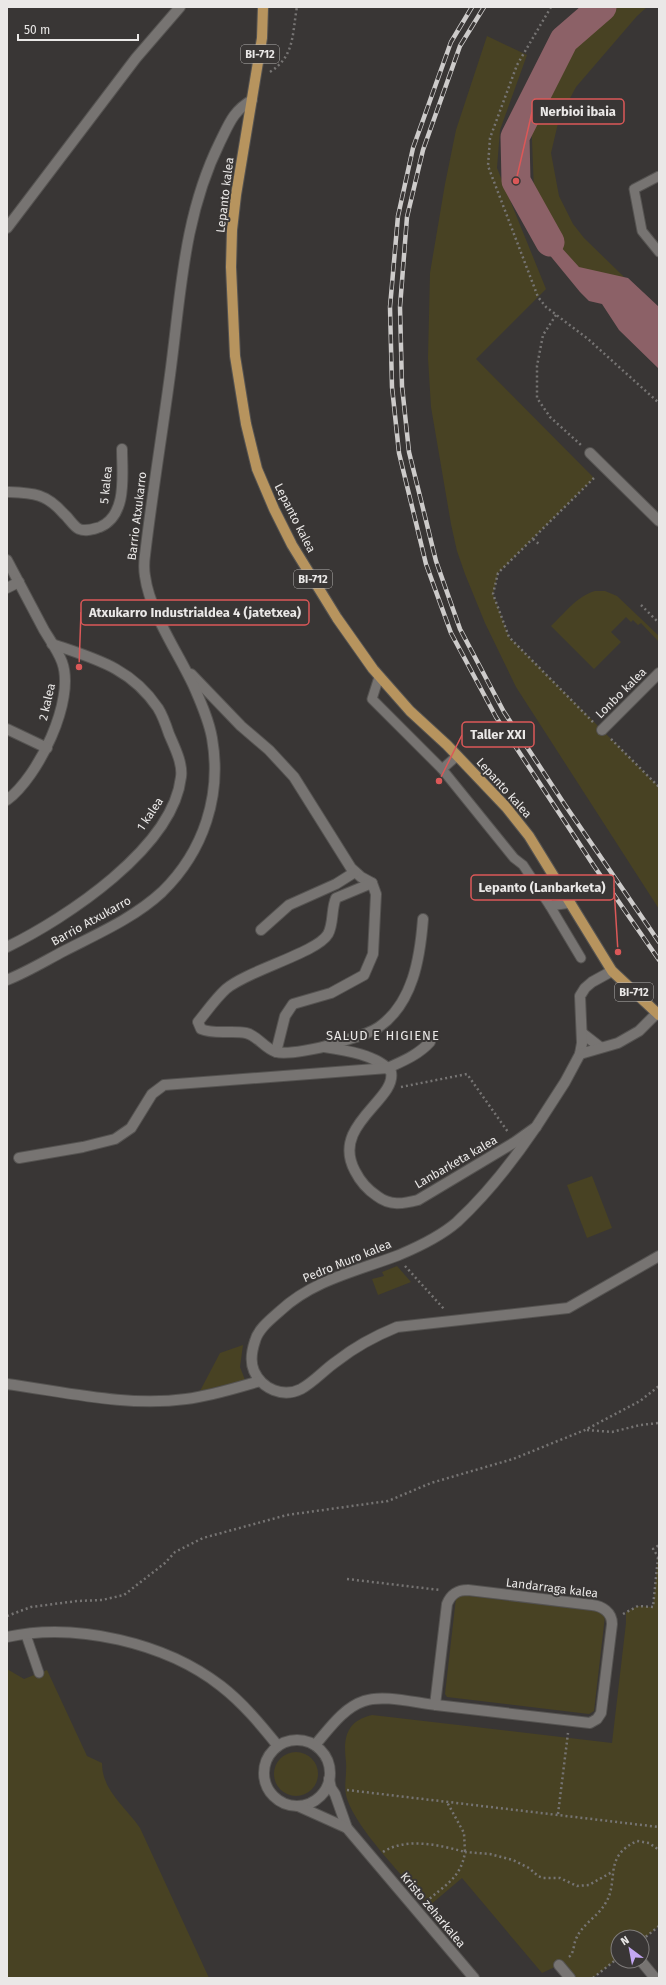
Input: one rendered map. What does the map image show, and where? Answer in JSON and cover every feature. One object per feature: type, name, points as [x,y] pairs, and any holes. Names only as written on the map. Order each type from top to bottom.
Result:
[{"type":"main road","name":"Lepanto kalea","points":[[263,7],[262,38],[236,195],[232,245],[235,356],[246,424],[258,469],[292,545],[337,618],[379,676],[410,711],[457,756],[506,807],[529,836],[612,971],[658,1014]]},
{"type":"street","points":[[7,228],[136,58],[180,7]]},
{"type":"street","name":"Barrio Atxukarro","points":[[7,980],[93,937],[142,907],[161,892],[193,853],[203,832],[211,809],[215,782],[215,758],[212,736],[206,715],[194,687],[181,664],[149,593],[144,576],[144,555],[170,374],[186,248],[195,208],[209,164],[234,114],[240,107],[252,100]]},
{"type":"street","name":"5 kalea","points":[[7,492],[40,494],[54,502],[77,528],[85,531],[96,528],[113,518],[118,507],[122,481],[122,449]]},
{"type":"street","points":[[590,453],[659,521]]},
{"type":"street","name":"2 kalea","points":[[7,560],[62,662],[65,683],[58,717],[47,748],[32,774],[14,795],[7,800]]},
{"type":"street","points":[[7,588],[19,582]]},
{"type":"street","name":"1 kalea","points":[[7,947],[37,932],[98,892],[120,871],[156,833],[173,808],[182,776],[177,752],[159,709],[138,682],[110,664],[52,644]]},
{"type":"street","points":[[181,664],[241,726],[269,750],[294,777],[351,868],[372,882],[376,894],[373,954],[364,975],[331,993],[293,1004],[285,1016],[276,1052]]},
{"type":"street","name":"Lonbo kalea","points":[[602,730],[659,673]]},
{"type":"street","points":[[7,729],[47,748]]},
{"type":"street","points":[[261,930],[289,905],[336,884],[355,872]]},
{"type":"street","points":[[372,882],[336,898],[332,907],[329,933],[322,941],[293,956],[259,969],[227,988],[198,1022],[201,1030],[208,1032],[229,1031],[247,1033],[276,1052],[299,1051],[324,1047],[378,1028],[390,1018],[403,1000],[413,978],[420,948],[423,919]]},
{"type":"street","name":"Lanbarketa kalea","points":[[391,1084],[363,1118],[350,1140],[350,1162],[369,1191],[382,1200],[402,1204],[418,1200],[515,1142],[536,1127],[565,1082],[580,1054],[582,1033],[580,996],[585,988],[592,982],[612,971]]},
{"type":"street","points":[[580,1054],[618,1043],[639,1031],[658,1014]]},
{"type":"street","points":[[582,1033],[600,1047]]},
{"type":"street","points":[[19,1158],[115,1139],[131,1128],[152,1094],[164,1085],[388,1068],[410,1058],[424,1049],[430,1042]]},
{"type":"street","points":[[324,1047],[349,1050],[388,1068],[392,1078],[391,1084]]},
{"type":"street","name":"Pedro Muro kalea","points":[[260,1381],[253,1370],[252,1356],[255,1339],[263,1327],[280,1311],[298,1295],[322,1282],[399,1254],[430,1240],[456,1223],[512,1162],[536,1127]]},
{"type":"street","points":[[7,1384],[125,1400],[154,1402],[187,1399],[226,1391],[260,1381],[272,1390],[283,1393],[301,1389],[337,1360],[372,1337],[397,1327],[568,1308],[659,1256]]},
{"type":"street","name":"Landarraga kalea","points":[[451,1597],[461,1590],[468,1590],[592,1605],[604,1609],[612,1620]]},
{"type":"street","points":[[435,1705],[447,1607],[451,1597]]},
{"type":"street","points":[[315,1745],[343,1714],[363,1701],[377,1699],[590,1723],[597,1719],[601,1713],[612,1620]]},
{"type":"street","points":[[7,1637],[59,1633],[103,1636],[131,1642],[152,1649],[192,1667],[221,1686],[255,1718],[278,1746]]},
{"type":"street","points":[[297,1740],[315,1745],[323,1752],[328,1760],[330,1784],[347,1828],[298,1806],[286,1804],[275,1797],[265,1781],[266,1761],[269,1755],[278,1746],[284,1742],[297,1740]]},
{"type":"street","points":[[298,1806],[306,1805],[319,1798],[330,1784]]},
{"type":"street","name":"Kristo zeharkalea","points":[[347,1828],[474,1978]]},
{"type":"street","points":[[559,1965],[570,1978]]},
{"type":"street","points":[[648,1969],[655,1978]]},
{"type":"lane","points":[[659,176],[634,189],[642,231],[659,252]]},
{"type":"lane","points":[[379,676],[372,699],[442,769],[514,858],[523,865],[550,906],[581,958]]},
{"type":"lane","points":[[442,769],[457,756]]},
{"type":"lane","points":[[550,906],[571,903]]},
{"type":"lane","points":[[26,1635],[39,1673]]},
{"type":"path","points":[[257,71],[266,74],[280,66],[289,54],[297,7]]},
{"type":"path","points":[[551,7],[517,65],[490,138],[488,166],[538,297],[546,307],[588,339],[659,403]]},
{"type":"path","points":[[556,315],[543,334],[537,366],[537,398],[550,416],[590,453]]},
{"type":"path","points":[[605,467],[498,573],[493,594],[508,637],[659,787]]},
{"type":"path","points":[[533,539],[539,544]]},
{"type":"path","points":[[641,605],[659,623]]},
{"type":"path","points":[[391,1084],[402,1088],[467,1074],[498,1119]]},
{"type":"path","points":[[404,1264],[443,1308]]},
{"type":"path","points":[[7,1616],[31,1606],[102,1600],[124,1595],[165,1563],[175,1552],[203,1538],[287,1515],[388,1501],[431,1483],[512,1459],[585,1430],[640,1401],[659,1386]]},
{"type":"path","points":[[585,1430],[612,1432],[640,1425],[659,1423]]},
{"type":"path","points":[[612,1620],[638,1606],[652,1607],[658,1558],[653,1549],[659,1545]]},
{"type":"path","points":[[347,1579],[438,1590],[451,1597]]},
{"type":"path","points":[[558,1814],[569,1721]]},
{"type":"path","points":[[330,1784],[447,1802],[659,1827]]},
{"type":"path","points":[[417,1911],[456,1876],[463,1864],[465,1852],[464,1833],[447,1802]]},
{"type":"path","points":[[559,1965],[572,1954],[577,1936],[606,1904],[610,1893],[613,1867],[620,1854],[632,1844],[643,1841],[659,1850]]},
{"type":"path","points":[[373,1859],[386,1850],[405,1844],[435,1846],[465,1852],[490,1854],[513,1860],[529,1868],[538,1876],[560,1878],[577,1886],[589,1885],[612,1872]]},
{"type":"path","points":[[650,1933],[659,1926]]},
{"type":"path","points":[[593,1978],[610,1964]]},
{"type":"shaded area","points":[[611,7],[647,7],[637,16],[576,87],[559,119],[551,153],[559,196],[573,224],[584,238],[659,311],[576,276],[534,192],[531,114],[577,37]]},
{"type":"shaded area","points":[[487,36],[527,55],[500,130],[497,168],[546,289],[476,359],[594,478],[498,573],[493,594],[509,637],[659,787],[659,909],[516,687],[485,623],[465,574],[457,551],[451,524],[431,407],[428,358],[430,273],[456,130]]},
{"type":"shaded area","points":[[540,207],[560,246],[579,267],[628,278],[659,307],[659,369],[619,330],[602,304],[589,301],[580,292],[548,253],[523,208]]},
{"type":"shaded area","points":[[595,591],[605,591],[617,596],[659,636],[659,642],[641,623],[638,625],[633,620],[631,622],[626,617],[611,632],[621,642],[594,669],[551,626],[582,597]]},
{"type":"shaded area","points":[[592,1176],[612,1228],[587,1238],[567,1185]]},
{"type":"shaded area","points":[[397,1266],[411,1282],[378,1295],[372,1279],[384,1276],[382,1272]]},
{"type":"shaded area","points":[[243,1345],[240,1367],[245,1380],[200,1391],[220,1353]]},
{"type":"shaded area","points":[[658,1557],[659,1926],[650,1933],[650,1929],[610,1929],[610,1964],[593,1978],[570,1978],[559,1965],[542,1973],[462,1878],[429,1906],[382,1852],[359,1822],[346,1795],[346,1738],[352,1726],[363,1718],[372,1715],[612,1743],[626,1612],[638,1606],[653,1607]]},
{"type":"shaded area","points":[[460,1595],[602,1612],[605,1616],[594,1711],[589,1714],[447,1697],[445,1694],[456,1598]]},
{"type":"shaded area","points":[[7,1669],[24,1679],[47,1670],[87,1756],[102,1763],[103,1773],[110,1790],[140,1828],[209,1978],[7,1978]]},
{"type":"shaded area","points":[[292,1752],[300,1752],[312,1758],[318,1770],[318,1778],[312,1790],[300,1796],[292,1796],[280,1790],[274,1778],[274,1770],[280,1758]]},
{"type":"waterway","points":[[550,242],[516,181],[515,137],[564,40],[602,7]]},
{"type":"railway","points":[[472,7],[451,42],[413,148],[398,216],[390,307],[392,387],[399,453],[426,564],[451,633],[496,717],[594,866],[659,960]]},
{"type":"railway","points":[[484,7],[460,46],[423,150],[407,217],[400,307],[402,386],[409,452],[436,561],[460,629],[504,712],[565,805],[659,942]]},
{"type":"place","name":"Nerbioi ibaia","points":[[516,181]]},
{"type":"place","name":"Atxukarro Industrialdea 4 (jatetxea)","points":[[79,667]]},
{"type":"place","name":"Taller XXI","points":[[439,781]]},
{"type":"place","name":"Lepanto (Lanbarketa)","points":[[618,952]]},
{"type":"district","name":"SALUD E HIGIENE","points":[[383,1035]]}]
